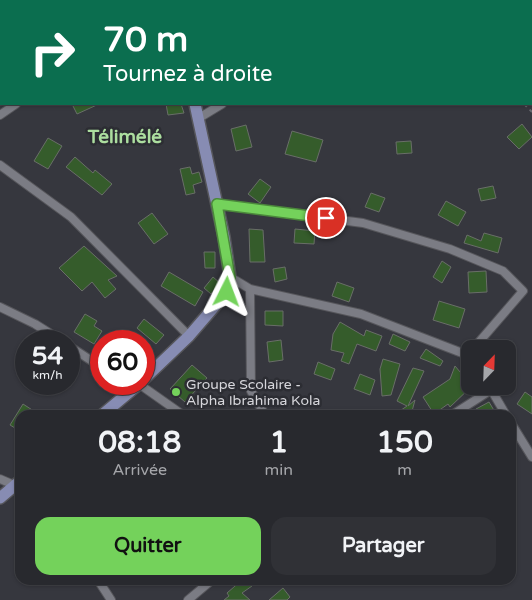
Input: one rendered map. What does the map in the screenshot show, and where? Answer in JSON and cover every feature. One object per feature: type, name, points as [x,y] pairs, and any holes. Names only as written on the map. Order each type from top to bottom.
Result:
[{"type":"main road","points":[[155,368],[189,336],[227,292],[230,277],[217,204],[195,105]]},
{"type":"main road","points":[[107,410],[123,395]]},
{"type":"main road","points":[[0,498],[15,485]]},
{"type":"street","points":[[0,115],[15,105]]},
{"type":"street","points":[[199,118],[220,105]]},
{"type":"street","points":[[0,165],[71,217],[189,336]]},
{"type":"street","points":[[217,204],[363,223],[450,250],[503,271],[523,291],[481,340]]},
{"type":"street","points":[[230,277],[250,289],[361,314],[461,350]]},
{"type":"street","points":[[250,289],[251,392],[262,410]]},
{"type":"street","points":[[0,307],[44,330]]},
{"type":"street","points":[[150,395],[175,410]]},
{"type":"street","points":[[459,410],[480,395]]},
{"type":"street","points":[[494,395],[503,410]]},
{"type":"street","points":[[516,431],[532,457]]},
{"type":"street","points":[[0,479],[15,483]]},
{"type":"street","points":[[101,585],[111,600]]},
{"type":"street","points":[[188,600],[206,585]]},
{"type":"lane","points":[[200,585],[200,590]]},
{"type":"building","points":[[72,105],[97,105],[77,114]]},
{"type":"building","points":[[166,105],[181,105],[184,113],[168,115]]},
{"type":"building","points":[[522,124],[532,137],[519,149],[507,137]]},
{"type":"building","points":[[246,125],[252,147],[236,151],[231,129]]},
{"type":"building","points":[[292,131],[323,140],[316,162],[285,154]]},
{"type":"building","points":[[48,138],[62,146],[48,169],[34,161]]},
{"type":"building","points":[[411,141],[412,153],[397,154],[396,142]]},
{"type":"building","points":[[75,157],[93,173],[95,170],[112,184],[102,195],[66,167]]},
{"type":"building","points":[[190,167],[192,174],[199,172],[202,182],[193,185],[195,193],[186,195],[180,169]]},
{"type":"building","points":[[260,179],[271,187],[260,203],[248,194]]},
{"type":"building","points":[[493,186],[496,198],[481,201],[478,189]]},
{"type":"building","points":[[371,193],[385,198],[379,212],[365,207]]},
{"type":"building","points":[[446,201],[466,212],[458,226],[438,215]]},
{"type":"building","points":[[152,213],[168,234],[154,244],[138,223]]},
{"type":"building","points":[[249,229],[263,230],[265,262],[250,262]]},
{"type":"building","points":[[295,229],[315,231],[314,244],[294,243]]},
{"type":"building","points":[[484,233],[502,238],[498,253],[464,243],[467,235],[481,241]]},
{"type":"building","points":[[84,246],[117,276],[108,280],[116,289],[105,298],[92,282],[82,291],[59,268]]},
{"type":"building","points":[[204,252],[215,252],[215,268],[205,268]]},
{"type":"building","points":[[442,261],[451,267],[442,283],[433,277]]},
{"type":"building","points":[[285,267],[287,279],[275,282],[273,269]]},
{"type":"building","points":[[486,271],[487,292],[469,293],[468,272]]},
{"type":"building","points":[[169,272],[203,292],[195,306],[161,286]]},
{"type":"building","points":[[213,277],[220,283],[211,294],[204,288]]},
{"type":"building","points":[[337,282],[354,288],[349,302],[332,296]]},
{"type":"building","points":[[439,301],[465,309],[459,328],[433,320]]},
{"type":"building","points":[[265,311],[283,311],[283,326],[265,325]]},
{"type":"building","points":[[85,314],[97,321],[94,326],[100,330],[90,330],[90,342],[80,336],[80,330],[75,330]]},
{"type":"building","points":[[144,319],[164,335],[156,344],[155,330],[139,330],[137,328]]},
{"type":"building","points":[[340,322],[364,336],[366,330],[382,336],[376,351],[357,344],[349,364],[341,361],[344,353],[331,350],[333,334]]},
{"type":"building","points":[[393,334],[410,342],[405,351],[389,344]]},
{"type":"building","points":[[281,340],[283,360],[269,362],[267,342]]},
{"type":"building","points":[[426,349],[443,361],[440,366],[420,358]]},
{"type":"building","points":[[383,359],[400,364],[391,395],[382,396],[380,369]]},
{"type":"building","points":[[318,362],[335,369],[331,380],[314,374]]},
{"type":"building","points":[[192,365],[207,378],[185,402],[170,389]]},
{"type":"building","points":[[455,366],[461,373],[461,395],[463,395],[450,407],[448,404],[440,410],[431,410],[423,397],[450,379]]},
{"type":"building","points":[[413,368],[424,371],[408,406],[415,400],[412,410],[401,410],[407,406],[397,401]]},
{"type":"building","points":[[360,374],[375,380],[370,395],[354,389]]},
{"type":"building","points":[[525,392],[532,397],[532,414],[517,404]]},
{"type":"building","points":[[489,402],[494,410],[477,410]]},
{"type":"building","points":[[23,404],[32,410],[19,410]]},
{"type":"building","points":[[15,417],[15,428],[10,425]]},
{"type":"building","points":[[236,585],[252,586],[242,593],[250,600],[224,600],[229,596],[227,593]]},
{"type":"building","points":[[283,588],[290,597],[287,600],[269,600]]},
{"type":"place","name":"Groupe Scolaire - Alpha Ibrahima Kola","points":[[176,392]]},
{"type":"district","name":"Télimélé","points":[[125,136]]},
{"type":"route","points":[[227,292],[230,277],[217,204],[326,218]]}]
